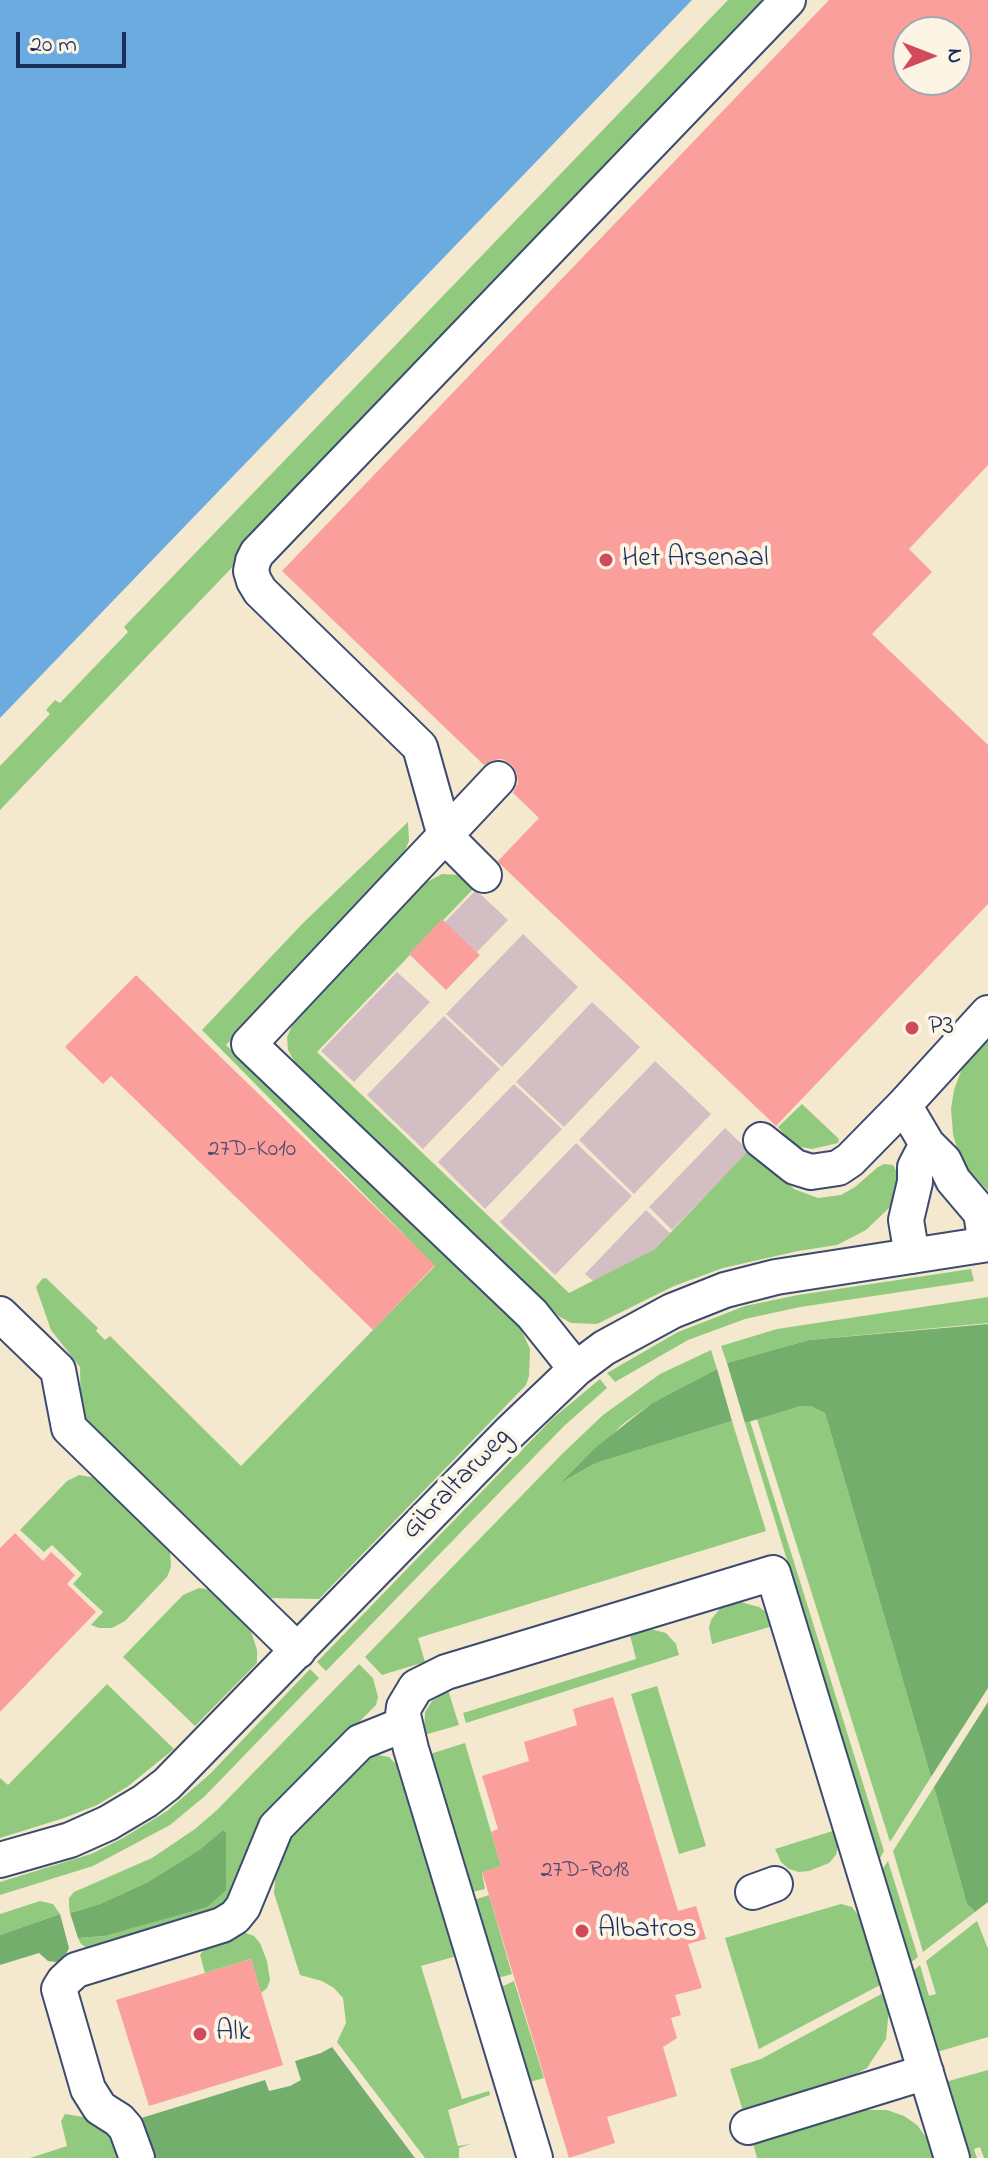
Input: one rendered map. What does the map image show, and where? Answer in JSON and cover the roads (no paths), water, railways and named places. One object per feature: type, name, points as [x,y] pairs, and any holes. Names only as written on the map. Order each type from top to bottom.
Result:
[{"type":"street","points":[[484,875],[445,836],[420,747],[260,591],[251,571],[253,561],[788,0]]},
{"type":"street","points":[[498,779],[249,1044],[532,1314],[576,1369]]},
{"type":"street","points":[[761,1140],[795,1167],[811,1172],[838,1168],[850,1160],[904,1105],[988,1013]]},
{"type":"street","points":[[904,1105],[927,1144],[944,1161],[953,1180],[981,1213],[987,1244]]},
{"type":"street","points":[[912,1256],[906,1220],[915,1182],[915,1167],[927,1144]]},
{"type":"street","name":"Gibraltarweg","points":[[0,1860],[70,1840],[108,1823],[145,1801],[189,1763],[509,1433],[576,1369],[639,1328],[690,1302],[776,1277],[987,1244]]},
{"type":"street","points":[[0,1314],[58,1370],[69,1428],[298,1651]]},
{"type":"street","points":[[535,2158],[405,1724],[404,1707],[416,1687],[446,1672],[773,1573],[952,2158]]},
{"type":"street","points":[[137,2158],[126,2128],[100,2108],[88,2089],[59,1989],[76,1970],[222,1925],[235,1917],[243,1907],[272,1833],[279,1823],[360,1742],[405,1724]]},
{"type":"street","points":[[748,2127],[926,2072]]},
{"type":"water","points":[[0,0],[692,0],[0,718]]},
{"type":"place","name":"Het Arsenaal","points":[[606,560]]},
{"type":"place","name":"P3","points":[[912,1028]]},
{"type":"place","name":"Albatros","points":[[582,1931]]},
{"type":"place","name":"Alk","points":[[200,2034]]}]
